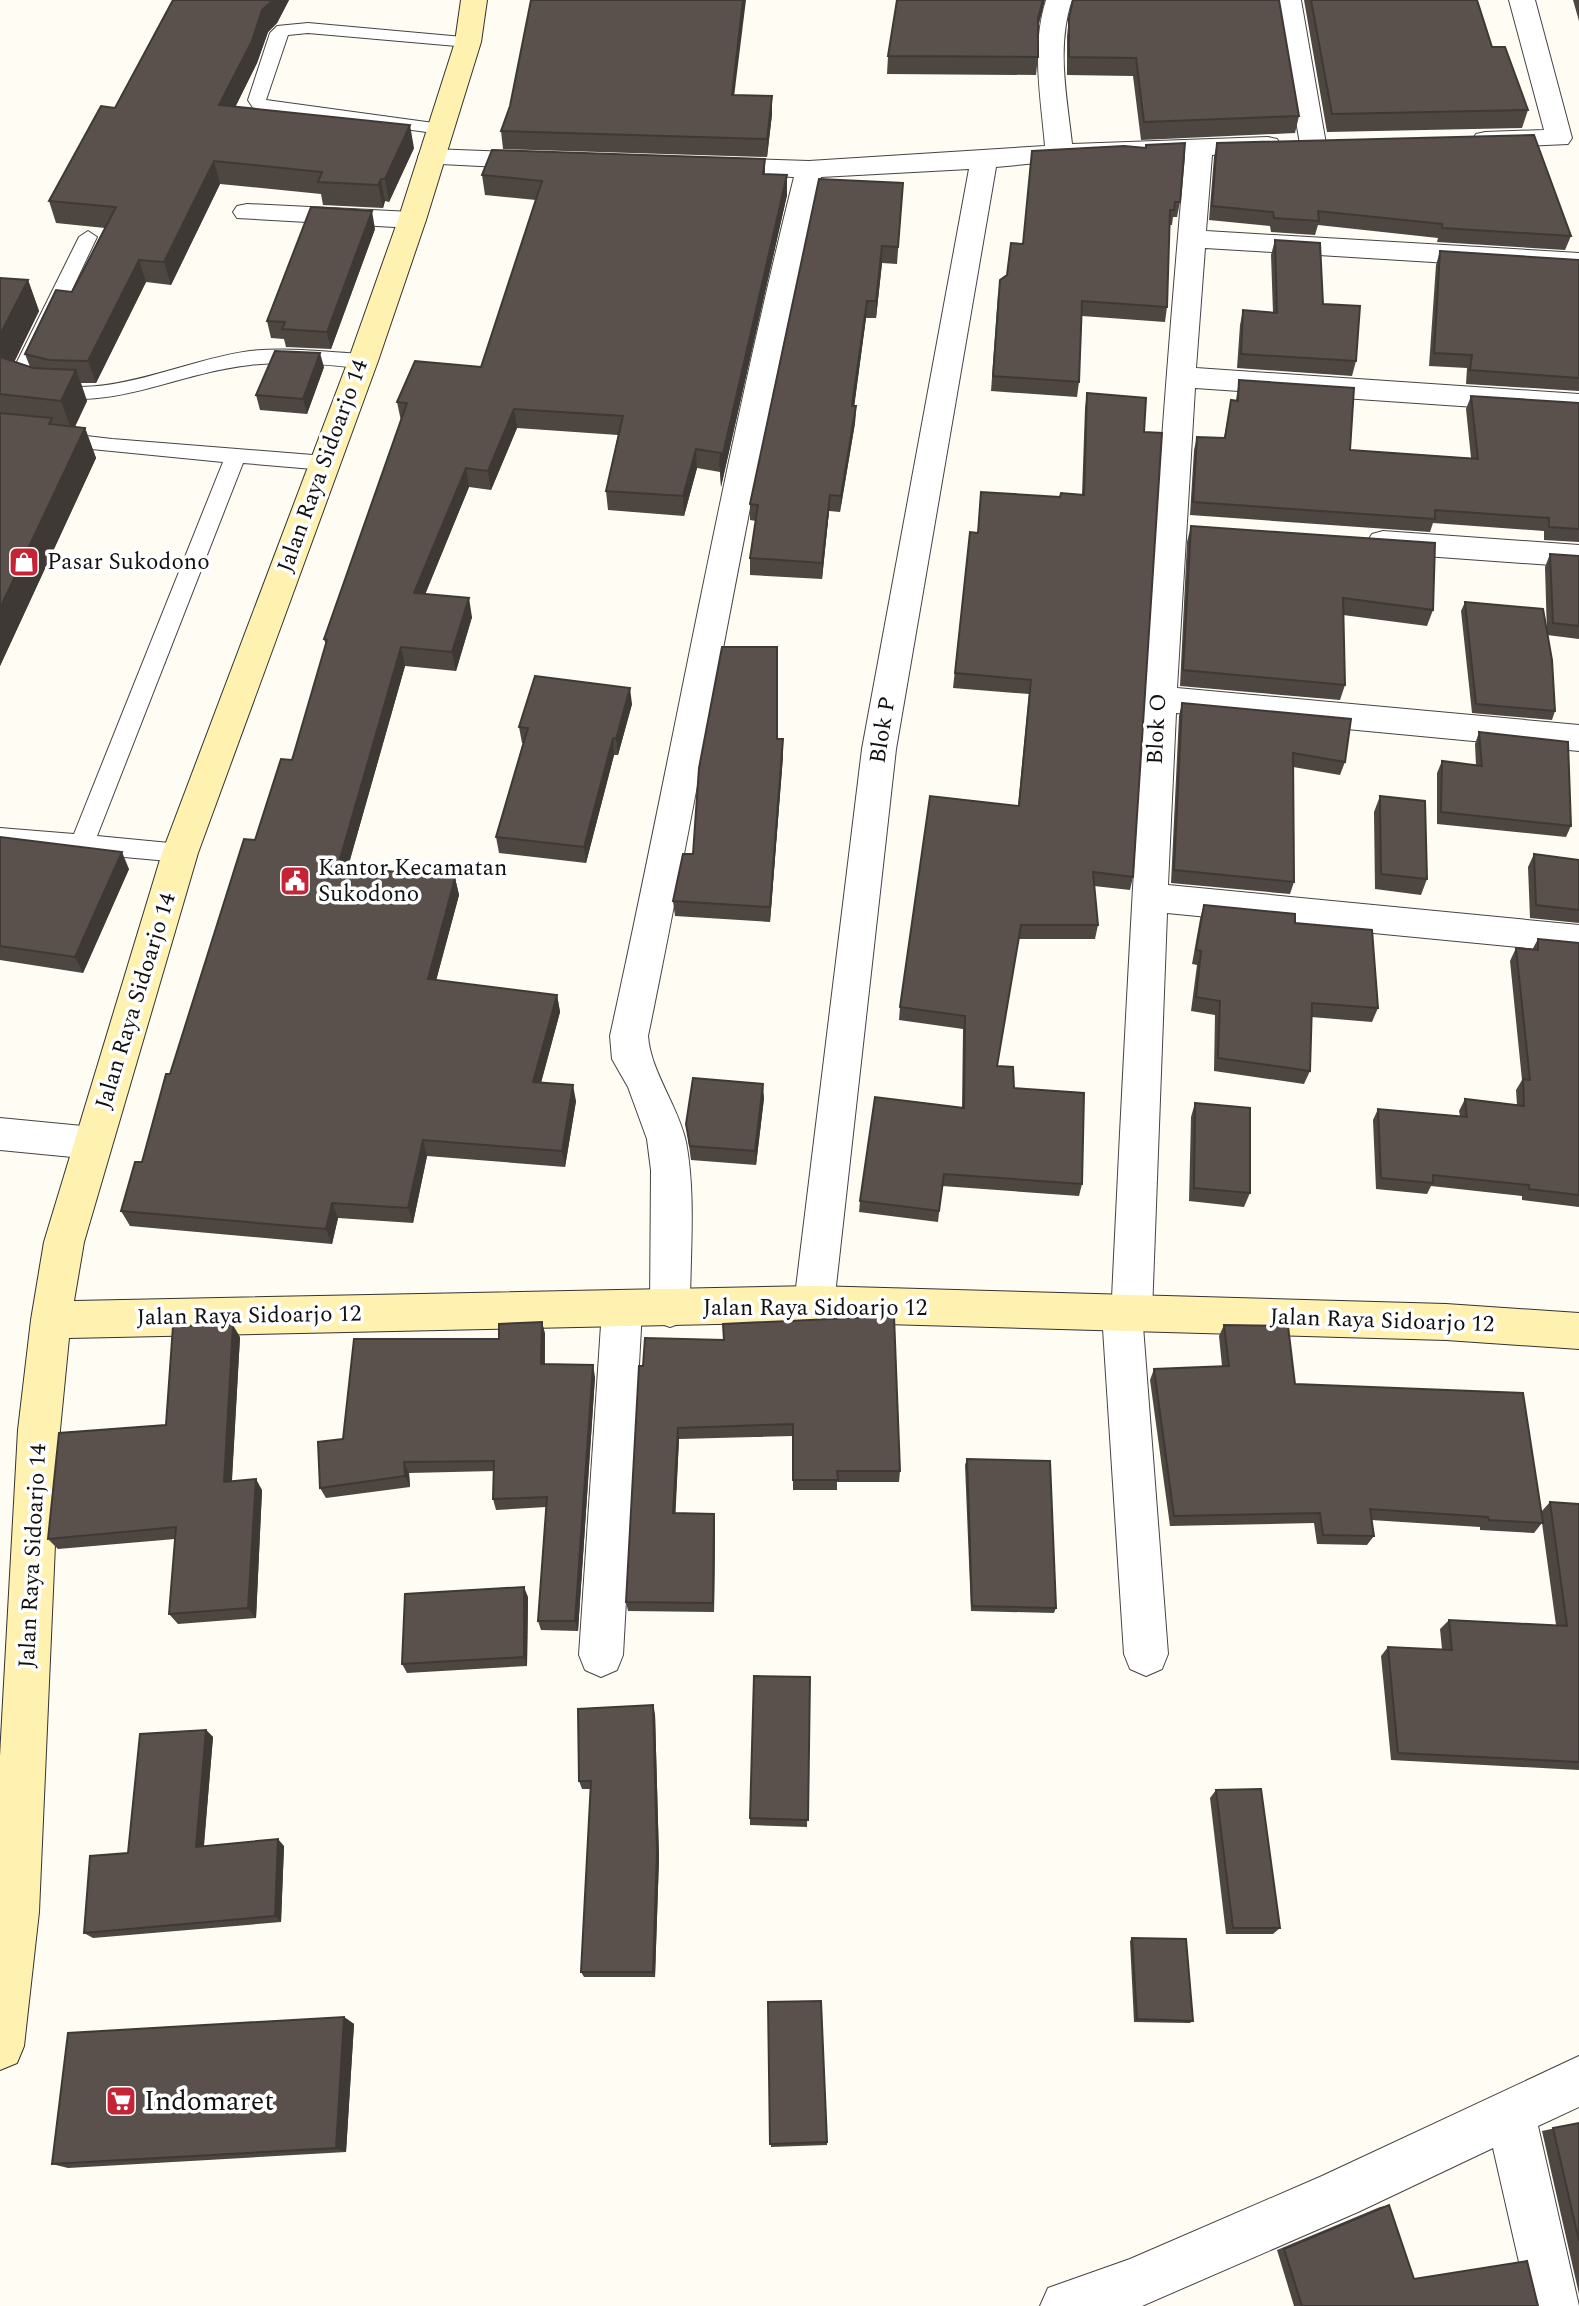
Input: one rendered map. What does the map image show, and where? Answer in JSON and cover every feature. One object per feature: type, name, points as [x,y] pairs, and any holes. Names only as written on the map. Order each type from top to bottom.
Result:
[{"type":"main road","name":"Jalan Raya Sidoarjo 14","points":[[0,2046],[15,1912],[39,1430],[51,1320],[64,1242],[180,853],[363,361],[412,220],[468,42],[474,0]]},
{"type":"main road","name":"Jalan Raya Sidoarjo 12","points":[[51,1320],[814,1304],[1446,1321],[1579,1331]]},
{"type":"street","points":[[1059,0],[1054,12],[1051,40],[1059,153]]},
{"type":"street","points":[[1288,0],[1313,144]]},
{"type":"street","points":[[1463,141],[1569,138],[1522,0]]},
{"type":"street","points":[[436,143],[566,162]]},
{"type":"street","points":[[688,166],[810,169],[1199,146],[1340,144]]},
{"type":"street","name":"Blok O","points":[[1146,1654],[1127,1312],[1159,699],[1185,528],[1181,377],[1199,146]]},
{"type":"street","name":"Blok P","points":[[814,1304],[878,749],[984,160]]},
{"type":"street","points":[[670,1309],[670,1170],[666,1139],[645,1081],[631,1059],[629,1036],[677,810],[775,309],[810,169]]},
{"type":"street","points":[[247,212],[412,220]]},
{"type":"street","points":[[1191,239],[1579,262]]},
{"type":"street","points":[[1181,377],[1579,404]]},
{"type":"street","points":[[1348,539],[1579,556]]},
{"type":"street","points":[[1159,699],[1579,738]]},
{"type":"street","points":[[1147,897],[1579,939]]},
{"type":"street","points":[[0,1134],[93,1143]]},
{"type":"street","points":[[601,1655],[622,1310]]},
{"type":"street","points":[[1066,2306],[1145,2278],[1339,2194],[1579,2081]]},
{"type":"street","points":[[1510,2115],[1555,2306]]},
{"type":"lane","points":[[436,143],[267,106],[259,104],[257,100],[279,33],[283,30],[308,28],[468,42]]},
{"type":"lane","points":[[88,237],[20,376],[20,382],[33,389],[57,394],[89,395],[249,358],[363,361]]},
{"type":"lane","points":[[0,433],[325,463]]},
{"type":"lane","points":[[81,846],[236,456]]},
{"type":"lane","points":[[0,837],[180,853]]},
{"type":"building","points":[[173,0],[273,0],[262,10],[252,41],[219,105],[410,125],[385,179],[381,179],[378,185],[318,182],[322,172],[214,161],[164,262],[139,260],[88,361],[49,360],[25,354],[56,290],[72,292],[116,207],[49,201],[101,106],[115,108]]},
{"type":"building","points":[[531,0],[743,0],[732,95],[772,96],[767,139],[501,131],[510,106]]},
{"type":"building","points":[[897,0],[1043,0],[1038,18],[1038,57],[888,56]]},
{"type":"building","points":[[1073,0],[1279,0],[1299,116],[1144,122],[1136,58],[1069,57],[1069,18]]},
{"type":"building","points":[[1311,0],[1477,0],[1492,47],[1505,47],[1528,110],[1332,114]]},
{"type":"building","points":[[1534,135],[1571,236],[1442,228],[1442,224],[1318,211],[1319,221],[1274,218],[1273,212],[1212,206],[1217,143]]},
{"type":"building","points":[[1185,143],[1180,202],[1175,202],[1174,210],[1170,210],[1167,307],[1082,301],[1079,382],[993,376],[1000,280],[1007,275],[1011,243],[1023,244],[1032,151],[1124,146],[1146,148],[1146,145]]},
{"type":"building","points":[[492,150],[765,159],[763,174],[787,175],[720,467],[721,453],[696,449],[683,496],[606,491],[623,416],[514,409],[488,471],[466,468],[414,593],[469,598],[452,652],[401,647],[338,866],[455,878],[428,979],[557,995],[533,1082],[573,1085],[562,1151],[423,1140],[408,1208],[332,1203],[326,1229],[121,1211],[135,1162],[142,1162],[166,1074],[170,1074],[244,839],[255,840],[281,759],[292,760],[327,640],[324,639],[407,403],[397,402],[415,361],[481,367],[542,181],[482,175]]},
{"type":"building","points":[[819,179],[903,183],[898,247],[882,246],[876,301],[867,301],[852,406],[856,406],[841,496],[830,495],[822,563],[750,558],[758,505],[750,504]]},
{"type":"building","points":[[311,207],[372,211],[327,332],[282,329],[285,322],[267,321]]},
{"type":"building","points":[[1275,240],[1320,243],[1323,304],[1360,306],[1356,361],[1241,354],[1243,310],[1277,313]]},
{"type":"building","points":[[1440,251],[1579,260],[1579,378],[1470,370],[1472,355],[1434,353]]},
{"type":"building","points":[[0,278],[28,280],[0,335]]},
{"type":"building","points":[[275,351],[320,353],[303,399],[256,395]]},
{"type":"building","points":[[0,357],[33,368],[76,370],[61,401],[0,394]]},
{"type":"building","points":[[1239,380],[1354,388],[1350,450],[1478,459],[1471,396],[1579,403],[1579,529],[1549,527],[1549,518],[1435,510],[1435,519],[1193,502],[1197,437],[1225,438],[1231,400],[1238,401]]},
{"type":"building","points":[[1087,393],[1146,398],[1144,432],[1162,433],[1133,877],[1093,872],[1098,925],[1021,925],[997,1066],[1013,1067],[1014,1088],[1084,1093],[1082,1184],[944,1174],[939,1211],[860,1201],[875,1097],[964,1108],[965,1016],[900,1007],[930,796],[1019,806],[1031,680],[955,673],[970,532],[978,533],[981,492],[1060,497],[1061,493],[1084,495]]},
{"type":"building","points":[[0,413],[52,418],[49,424],[85,428],[0,608]]},
{"type":"building","points":[[1191,526],[1435,543],[1433,610],[1343,598],[1345,685],[1183,670]]},
{"type":"building","points":[[1550,554],[1579,556],[1579,626],[1553,623]]},
{"type":"building","points":[[1465,602],[1543,609],[1552,660],[1555,711],[1476,704]]},
{"type":"building","points":[[722,647],[777,647],[777,739],[783,739],[770,907],[673,901],[683,854],[693,854],[699,768]]},
{"type":"building","points":[[535,676],[630,688],[616,739],[613,738],[584,847],[496,837],[528,728],[519,727]]},
{"type":"building","points":[[1182,703],[1351,719],[1345,762],[1293,753],[1294,882],[1174,870]]},
{"type":"building","points":[[1479,732],[1568,742],[1571,826],[1441,812],[1442,761],[1482,766]]},
{"type":"building","points":[[1380,796],[1425,801],[1427,879],[1381,874]]},
{"type":"building","points":[[0,837],[122,852],[75,957],[0,946]]},
{"type":"building","points":[[1534,854],[1579,860],[1579,910],[1536,905]]},
{"type":"building","points":[[1204,905],[1295,914],[1295,923],[1372,930],[1378,1008],[1312,1003],[1310,1071],[1218,1058],[1220,1001],[1196,997],[1201,951],[1196,950]]},
{"type":"building","points":[[1538,939],[1579,943],[1579,1195],[1529,1189],[1529,1185],[1433,1175],[1433,1183],[1381,1178],[1378,1109],[1467,1117],[1465,1099],[1524,1106],[1523,1079],[1530,1080],[1516,948],[1538,950]]},
{"type":"building","points":[[693,1078],[763,1084],[755,1151],[690,1146],[686,1124]]},
{"type":"building","points":[[1195,1103],[1250,1108],[1250,1193],[1194,1188]]},
{"type":"building","points":[[894,1316],[900,1471],[837,1471],[838,1480],[793,1480],[793,1424],[678,1428],[673,1513],[714,1514],[713,1603],[626,1602],[639,1366],[643,1366],[645,1338],[724,1340],[723,1324]]},
{"type":"building","points":[[542,1322],[541,1364],[593,1365],[575,1621],[538,1621],[547,1497],[493,1499],[494,1461],[404,1462],[405,1476],[320,1488],[318,1442],[343,1439],[354,1339],[499,1339],[499,1324]]},
{"type":"building","points":[[233,1325],[224,1482],[256,1479],[248,1608],[169,1614],[176,1527],[48,1539],[59,1433],[166,1425],[173,1326]]},
{"type":"building","points":[[1224,1325],[1288,1326],[1295,1384],[1523,1393],[1543,1523],[1370,1509],[1374,1536],[1323,1535],[1320,1513],[1174,1516],[1154,1369],[1229,1366]]},
{"type":"building","points":[[967,1459],[1050,1461],[1056,1608],[972,1606]]},
{"type":"building","points":[[1550,1502],[1579,1504],[1579,1762],[1398,1753],[1388,1647],[1452,1650],[1449,1620],[1567,1626]]},
{"type":"building","points":[[524,1587],[524,1657],[402,1664],[405,1594]]},
{"type":"building","points":[[754,1676],[810,1677],[808,1820],[750,1818]]},
{"type":"building","points":[[653,1705],[657,1851],[653,1972],[581,1972],[591,1781],[579,1781],[578,1709]]},
{"type":"building","points":[[206,1730],[196,1847],[278,1839],[275,1916],[84,1933],[90,1856],[128,1853],[140,1734]]},
{"type":"building","points":[[1261,1789],[1280,1928],[1233,1928],[1216,1790]]},
{"type":"building","points":[[1132,1938],[1186,1939],[1193,2021],[1137,2019]]},
{"type":"building","points":[[821,2001],[827,2142],[770,2144],[768,2002]]},
{"type":"building","points":[[344,2017],[336,2148],[52,2164],[68,2033]]},
{"type":"building","points":[[1579,2123],[1579,2241],[1553,2128]]},
{"type":"building","points":[[1389,2205],[1414,2279],[1527,2261],[1538,2306],[1302,2306],[1284,2249]]},
{"type":"place","name":"Pasar Sukodono","points":[[24,562]]},
{"type":"place","name":"Kantor Kecamatan Sukodono","points":[[295,881]]},
{"type":"place","name":"Indomaret","points":[[121,2101]]}]
